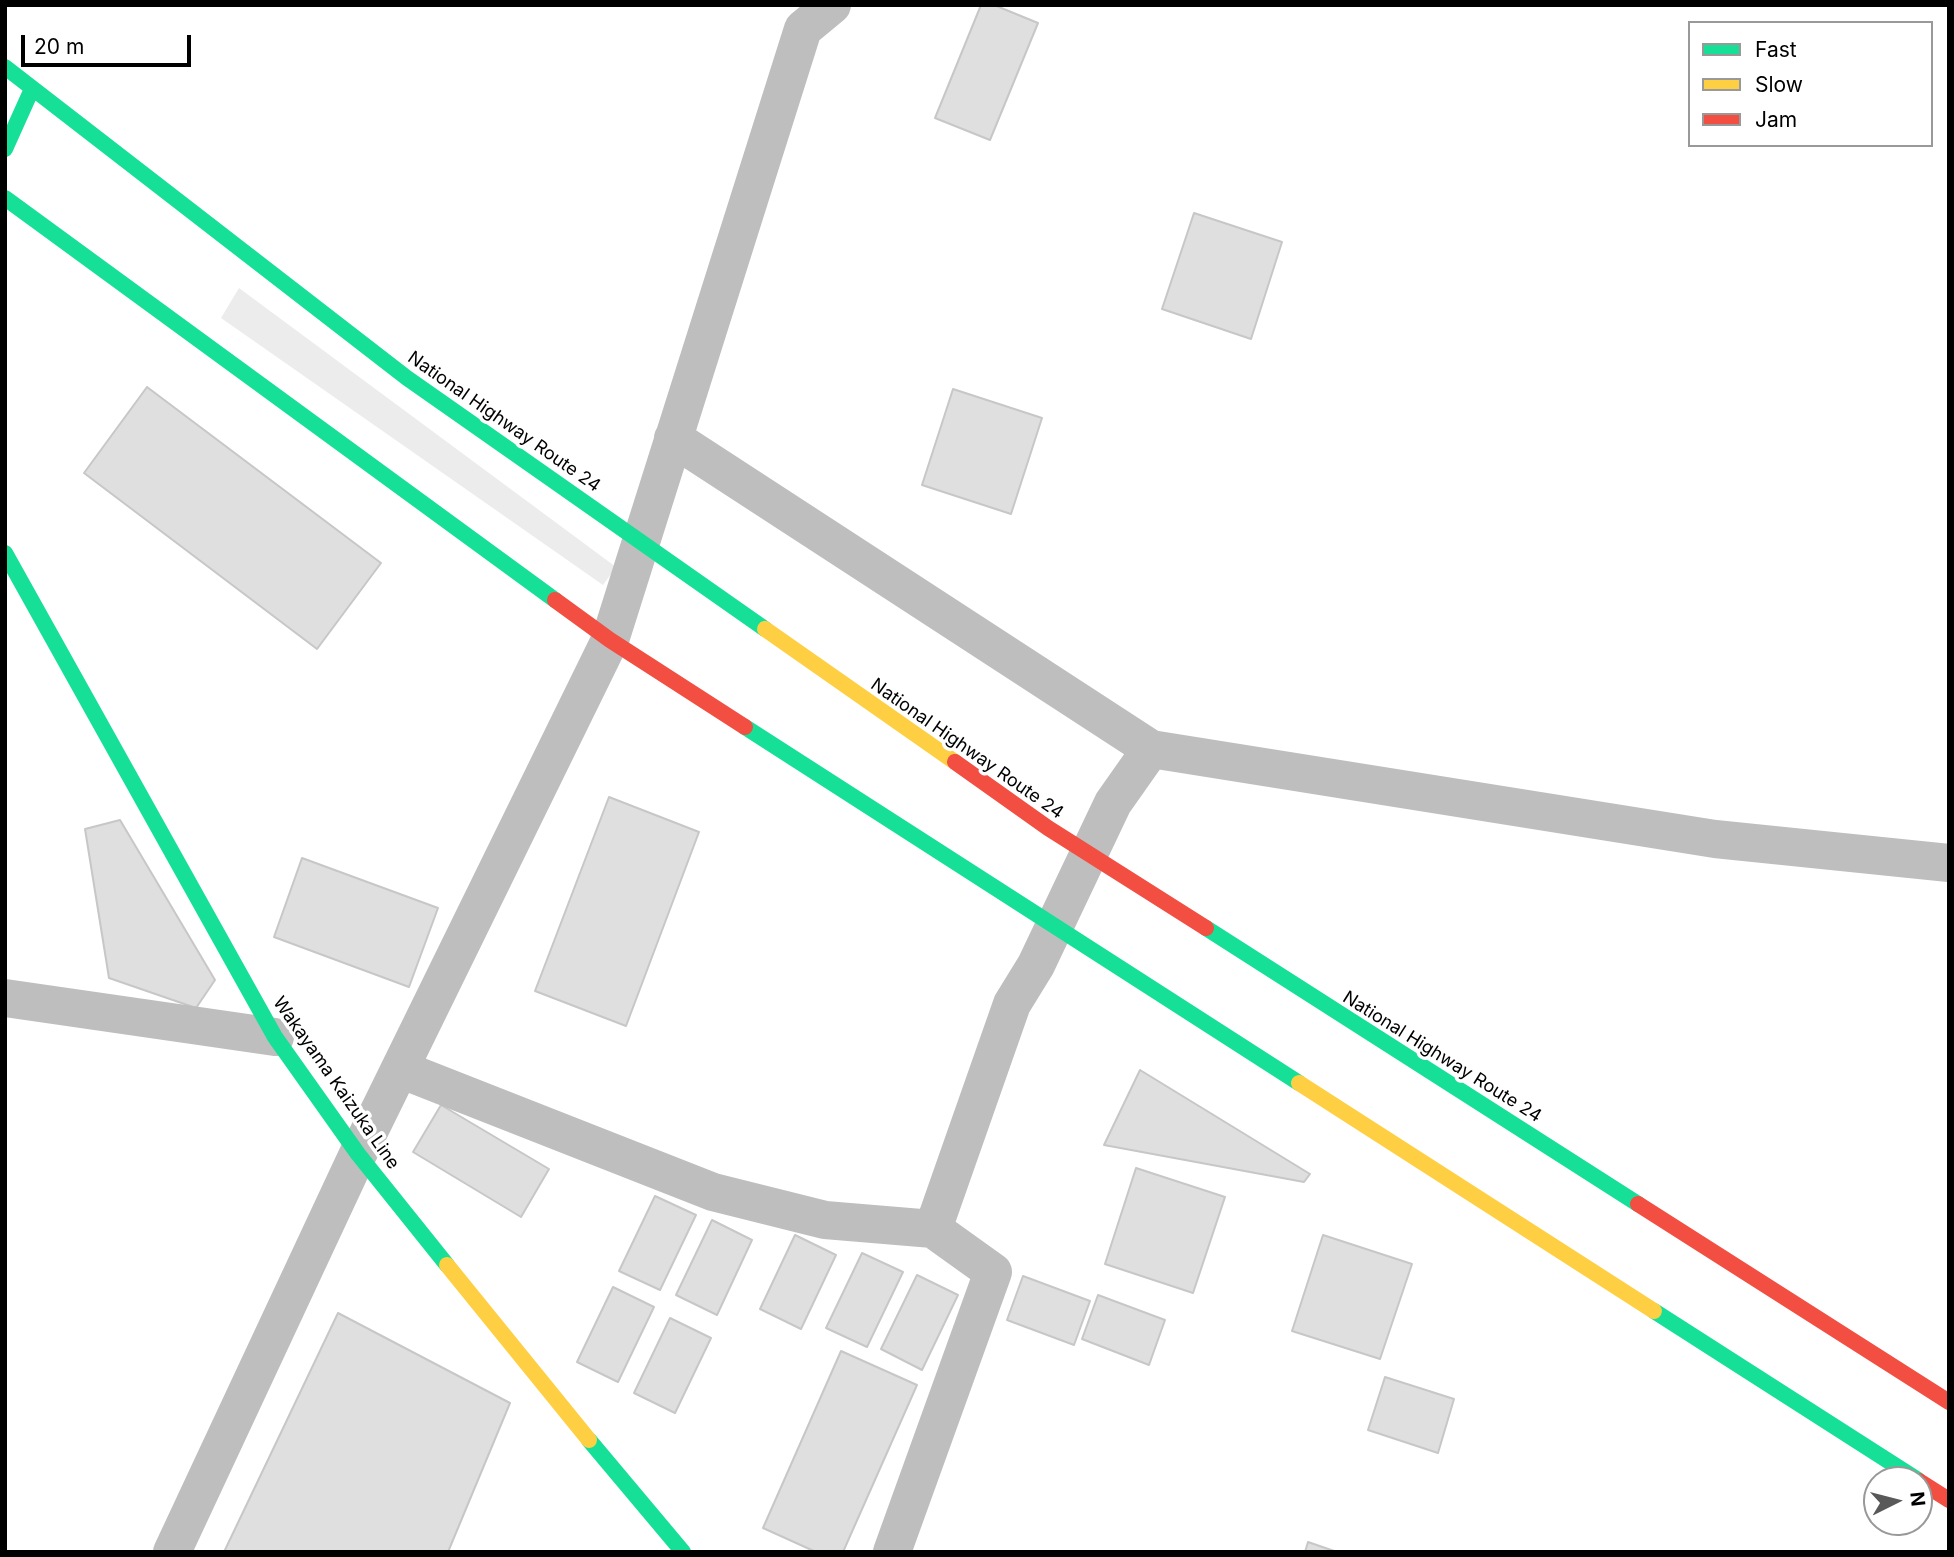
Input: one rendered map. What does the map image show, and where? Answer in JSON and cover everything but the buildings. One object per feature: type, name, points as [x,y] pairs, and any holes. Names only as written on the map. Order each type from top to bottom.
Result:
[{"type":"main road","name":"National Highway Route 24","points":[[5,67],[407,378],[1088,856],[1949,1402]]},
{"type":"main road","points":[[5,149],[32,89]]},
{"type":"main road","points":[[5,198],[610,640],[1896,1466]]},
{"type":"main road","name":"Wakayama Kaizuka Line","points":[[5,553],[69,674],[275,1037],[358,1154],[630,1492],[683,1552]]},
{"type":"main road","points":[[1933,1490],[1949,1500]]},
{"type":"street","points":[[172,1552],[358,1154],[610,640],[803,29],[832,5]]},
{"type":"street","points":[[673,438],[1151,749],[1715,839],[1949,863]]},
{"type":"street","points":[[933,1229],[1012,1003],[1054,927],[1112,803],[1151,749]]},
{"type":"street","points":[[5,998],[275,1037]]},
{"type":"street","points":[[400,1069],[713,1192],[825,1220],[933,1229],[993,1272],[892,1552]]},
{"type":"shaded area","points":[[239,288],[616,567],[603,585],[221,318]]},
{"type":"traffic: fast","points":[[5,67],[407,378],[765,629]]},
{"type":"traffic: fast","points":[[5,149],[32,89]]},
{"type":"traffic: fast","points":[[5,198],[555,600]]},
{"type":"traffic: fast","points":[[5,553],[275,1037],[358,1154],[447,1265]]},
{"type":"traffic: fast","points":[[745,727],[1299,1083]]},
{"type":"traffic: fast","points":[[1206,928],[1638,1204]]},
{"type":"traffic: fast","points":[[1654,1311],[1896,1466]]},
{"type":"traffic: fast","points":[[589,1440],[683,1552]]},
{"type":"traffic: slow","points":[[765,629],[955,762]]},
{"type":"traffic: slow","points":[[1299,1083],[1654,1311]]},
{"type":"traffic: slow","points":[[447,1265],[589,1440]]},
{"type":"traffic: jam","points":[[555,600],[610,640],[745,727]]},
{"type":"traffic: jam","points":[[955,762],[1048,828],[1206,928]]},
{"type":"traffic: jam","points":[[1638,1204],[1949,1402]]},
{"type":"traffic: jam","points":[[1933,1490],[1949,1500]]}]
